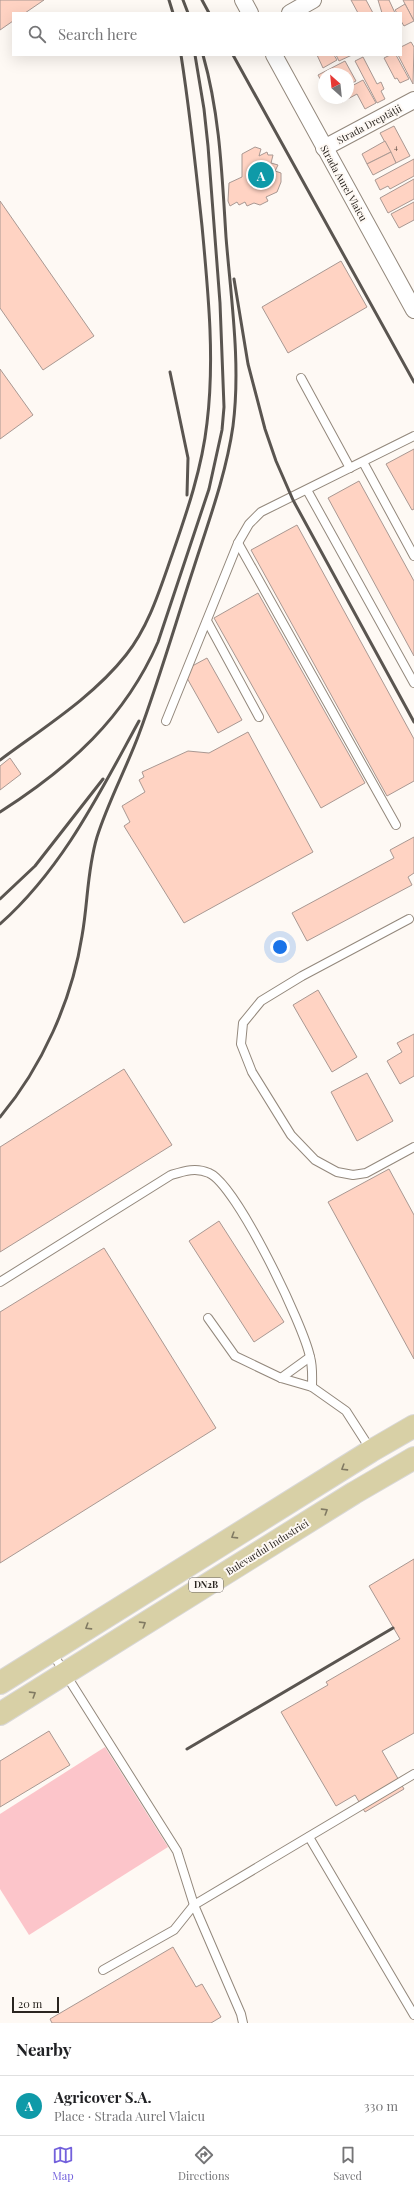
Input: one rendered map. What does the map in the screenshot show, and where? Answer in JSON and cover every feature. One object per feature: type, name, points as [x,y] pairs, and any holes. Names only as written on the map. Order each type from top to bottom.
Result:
[{"type":"main road","name":"DN2B","points":[[0,1682],[371,1451],[414,1426]]},
{"type":"main road","name":"Bulevardul Industriei","points":[[0,1714],[354,1492],[414,1458]]},
{"type":"street","points":[[243,0],[249,12]]},
{"type":"street","points":[[292,12],[313,0]]},
{"type":"street","name":"Strada Aurel Vlaicu","points":[[275,56],[414,310]]},
{"type":"street","name":"Strada Dreptății","points":[[324,148],[414,100]]},
{"type":"lane","points":[[301,378],[350,468]]},
{"type":"lane","points":[[166,721],[238,543],[249,524],[261,512],[414,436]]},
{"type":"lane","points":[[363,462],[414,556]]},
{"type":"lane","points":[[307,490],[414,683]]},
{"type":"lane","points":[[238,543],[396,825]]},
{"type":"lane","points":[[207,621],[259,717]]},
{"type":"lane","points":[[409,919],[302,976],[261,1001],[243,1023],[241,1044],[252,1072],[291,1135],[315,1160],[337,1172],[353,1175],[366,1173],[414,1147]]},
{"type":"lane","points":[[0,1282],[171,1174],[191,1169],[210,1173],[229,1193],[268,1255],[310,1357],[312,1387]]},
{"type":"lane","points":[[208,1318],[235,1356],[282,1378],[312,1387],[346,1411],[371,1451]]},
{"type":"lane","points":[[282,1378],[310,1357]]},
{"type":"lane","points":[[51,1651],[177,1852],[194,1905],[241,2014],[243,2023]]},
{"type":"lane","points":[[103,1970],[174,1930],[194,1905],[414,1774]]},
{"type":"lane","points":[[309,1837],[414,2014]]},
{"type":"shaded area","points":[[105,1747],[168,1847],[29,1935],[0,1889],[0,1814]]},
{"type":"building","points":[[0,0],[44,0],[26,12],[12,12],[12,22],[0,30]]},
{"type":"building","points":[[351,0],[366,0],[372,12],[357,12]]},
{"type":"building","points":[[378,0],[389,0],[395,12],[382,12]]},
{"type":"building","points":[[403,0],[414,0],[414,21],[405,4]]},
{"type":"building","points":[[405,4],[414,21],[404,26],[402,23],[402,12],[396,12],[395,10]]},
{"type":"building","points":[[411,42],[414,47],[413,84],[399,56],[402,56],[402,46]]},
{"type":"building","points":[[317,56],[335,56],[337,60],[323,68]]},
{"type":"building","points":[[336,56],[350,56],[339,61]]},
{"type":"building","points":[[388,56],[397,56],[409,79],[400,83],[397,78],[395,79],[384,58]]},
{"type":"building","points":[[363,57],[377,84],[381,82],[384,89],[381,91],[385,99],[377,103],[355,61]]},
{"type":"building","points":[[345,61],[349,68],[332,68]]},
{"type":"building","points":[[363,80],[376,103],[365,109],[357,94],[354,96],[354,85]]},
{"type":"building","points":[[394,126],[410,156],[396,163],[380,133]]},
{"type":"building","points":[[385,141],[391,152],[367,164],[362,154]]},
{"type":"building","points":[[255,147],[261,149],[259,156],[267,152],[268,155],[273,155],[271,163],[278,165],[275,171],[281,173],[281,182],[277,192],[266,197],[268,201],[260,205],[254,203],[247,206],[245,202],[239,205],[237,202],[230,206],[228,201],[229,183],[242,177],[242,154]]},
{"type":"building","points":[[391,152],[396,163],[373,175],[367,164]]},
{"type":"building","points":[[414,159],[414,176],[390,189],[388,186],[380,190],[375,180]]},
{"type":"building","points":[[414,179],[414,199],[388,213],[380,198]]},
{"type":"building","points":[[0,201],[94,336],[43,370],[0,308]]},
{"type":"building","points":[[414,202],[414,220],[399,228],[391,214]]},
{"type":"building","points":[[341,261],[367,307],[288,353],[262,307]]},
{"type":"building","points":[[0,369],[33,415],[0,439]]},
{"type":"building","points":[[414,449],[414,509],[412,510],[386,464]]},
{"type":"building","points":[[359,481],[414,581],[414,656],[328,498]]},
{"type":"building","points":[[297,525],[414,739],[414,781],[387,796],[251,550]]},
{"type":"building","points":[[258,593],[365,783],[321,808],[214,618]]},
{"type":"building","points":[[207,658],[242,720],[218,733],[183,671]]},
{"type":"building","points":[[248,732],[313,852],[184,923],[124,826],[130,822],[122,806],[145,792],[139,780],[144,777],[142,772],[188,751],[209,753]]},
{"type":"building","points":[[10,758],[21,774],[0,790],[0,766]]},
{"type":"building","points":[[414,837],[414,873],[408,877],[412,885],[307,941],[292,913],[394,858],[390,850]]},
{"type":"building","points":[[318,990],[357,1057],[332,1072],[293,1005]]},
{"type":"building","points":[[414,1034],[414,1076],[400,1084],[387,1061],[402,1052],[397,1043]]},
{"type":"building","points":[[124,1069],[172,1145],[0,1252],[0,1147]]},
{"type":"building","points":[[367,1073],[393,1121],[357,1141],[331,1092]]},
{"type":"building","points":[[389,1169],[414,1215],[414,1359],[328,1202]]},
{"type":"building","points":[[219,1221],[284,1322],[254,1342],[189,1241]]},
{"type":"building","points":[[104,1248],[216,1428],[0,1563],[0,1312]]},
{"type":"building","points":[[414,1559],[414,1733],[382,1751],[404,1789],[365,1812],[355,1795],[336,1806],[281,1712],[328,1685],[326,1682],[400,1639],[369,1586]]},
{"type":"building","points":[[49,1731],[70,1765],[0,1807],[0,1761]]},
{"type":"building","points":[[173,1947],[196,1987],[202,1984],[221,2017],[211,2023],[52,2023],[50,2019]]},
{"type":"railway","points":[[169,0],[173,12]]},
{"type":"railway","points":[[183,0],[188,12]]},
{"type":"railway","points":[[202,0],[208,12]]},
{"type":"railway","points":[[0,760],[83,698],[113,670],[134,644],[147,620],[158,594],[183,523],[198,473],[205,440],[209,399],[211,349],[210,324],[200,205],[181,56]]},
{"type":"railway","points":[[0,812],[49,778],[72,759],[112,718],[129,694],[145,669],[158,642],[209,489],[222,430],[224,407],[220,303],[208,146],[204,109],[195,56]]},
{"type":"railway","points":[[0,1117],[29,1077],[42,1055],[63,1008],[77,960],[84,924],[89,874],[97,837],[106,811],[134,747],[153,693],[216,499],[230,444],[235,403],[236,355],[217,123],[209,78],[203,56]]},
{"type":"railway","points":[[234,56],[414,382]]},
{"type":"railway","points":[[234,279],[248,364],[265,429],[276,461],[293,500],[414,722]]},
{"type":"railway","points":[[170,372],[188,458],[187,495]]},
{"type":"railway","points":[[0,924],[43,879],[61,854],[94,803],[139,721]]},
{"type":"railway","points":[[0,899],[35,866],[103,779]]},
{"type":"railway","points":[[187,1749],[393,1628]]},
{"type":"place","name":"Agricover S.A.","points":[[261,175]]}]
